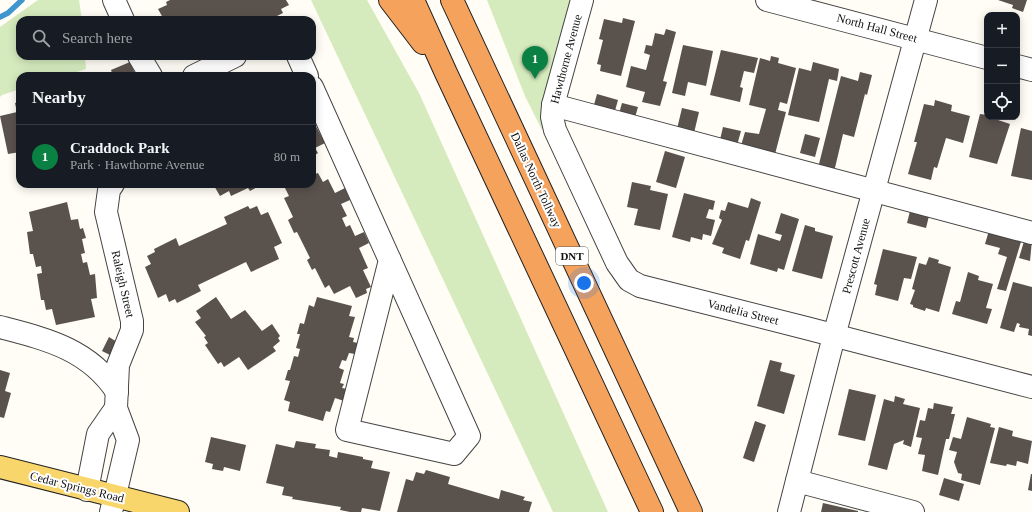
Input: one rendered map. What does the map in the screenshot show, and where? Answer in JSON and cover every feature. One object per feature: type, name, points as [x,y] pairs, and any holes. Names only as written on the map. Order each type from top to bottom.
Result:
[{"type":"highway","points":[[390,0],[446,73]]},
{"type":"highway","points":[[413,0],[652,512]]},
{"type":"highway","name":"Dallas North Tollway","points":[[452,0],[691,512]]},
{"type":"main road","name":"Cedar Springs Road","points":[[0,467],[87,490],[113,504],[178,512]]},
{"type":"street","points":[[114,0],[121,16]]},
{"type":"street","name":"Hawthorne Avenue","points":[[552,111],[582,0]]},
{"type":"street","name":"North Hall Street","points":[[767,0],[916,38],[984,57]]},
{"type":"street","name":"Prescott Avenue","points":[[789,512],[834,336],[926,0]]},
{"type":"street","points":[[141,60],[149,72]]},
{"type":"street","points":[[202,72],[227,60]]},
{"type":"street","points":[[300,60],[305,72]]},
{"type":"street","points":[[1020,67],[1032,70]]},
{"type":"street","points":[[316,96],[390,260],[469,436],[454,454],[347,430],[390,260]]},
{"type":"street","points":[[552,111],[874,191],[1032,233]]},
{"type":"street","name":"Vandelia Street","points":[[552,111],[554,130],[617,262],[629,280],[640,286],[1032,387]]},
{"type":"street","name":"Raleigh Street","points":[[111,188],[106,212],[132,321],[132,330],[118,365],[116,400],[128,440],[113,504]]},
{"type":"street","points":[[0,326],[65,346],[96,368],[110,382],[116,400],[98,434],[87,490]]},
{"type":"street","points":[[797,481],[913,512]]},
{"type":"green space","points":[[38,0],[79,0],[81,16],[16,16],[16,60],[85,60],[86,69],[77,72],[16,72],[16,90],[0,97],[0,27]]},
{"type":"green space","points":[[311,0],[367,0],[419,93],[608,512],[553,512]]},
{"type":"green space","points":[[487,0],[574,0],[542,130],[525,96]]},
{"type":"building","points":[[170,0],[286,0],[289,5],[281,9],[283,13],[277,16],[162,16],[158,9],[167,5],[166,2]]},
{"type":"building","points":[[998,0],[1027,0],[1023,12],[1012,8],[1013,5]]},
{"type":"building","points":[[623,18],[635,21],[621,76],[600,71],[601,65],[597,64],[603,40],[599,39],[604,19],[622,23]]},
{"type":"building","points":[[666,29],[676,32],[663,81],[667,82],[660,106],[642,102],[645,92],[626,87],[631,66],[646,70],[650,55],[644,53],[646,45],[652,46],[655,33],[664,35]]},
{"type":"building","points":[[683,45],[713,51],[706,86],[688,82],[685,96],[672,93]]},
{"type":"building","points":[[721,50],[758,58],[754,73],[744,71],[740,87],[743,88],[740,102],[710,95]]},
{"type":"building","points":[[771,56],[779,58],[778,63],[796,68],[787,104],[780,102],[778,110],[786,112],[774,158],[740,149],[745,132],[759,134],[766,109],[749,105],[760,58],[770,61]]},
{"type":"building","points":[[130,62],[134,72],[112,72],[111,70]]},
{"type":"building","points":[[813,62],[839,69],[837,81],[829,79],[819,122],[788,115],[799,68],[811,71]]},
{"type":"building","points":[[860,72],[872,75],[867,95],[865,94],[854,137],[843,134],[834,172],[818,168],[841,76],[858,81]]},
{"type":"building","points":[[597,94],[618,100],[613,118],[592,112]]},
{"type":"building","points":[[935,100],[952,105],[951,111],[970,116],[963,143],[946,138],[937,168],[934,167],[931,180],[908,174],[917,142],[914,142],[924,104],[934,106]]},
{"type":"building","points":[[622,103],[638,107],[634,121],[618,117]]},
{"type":"building","points":[[682,108],[699,112],[694,133],[677,129]]},
{"type":"building","points":[[16,112],[16,153],[8,154],[0,116]]},
{"type":"building","points":[[980,114],[984,115],[984,120],[998,120],[1010,124],[997,164],[969,157]]},
{"type":"building","points":[[316,126],[325,143],[316,148]]},
{"type":"building","points":[[723,127],[741,131],[736,149],[719,144]]},
{"type":"building","points":[[1021,128],[1032,131],[1032,180],[1011,176]]},
{"type":"building","points":[[805,134],[820,138],[815,157],[800,153]]},
{"type":"building","points":[[665,151],[685,157],[676,188],[656,182]]},
{"type":"building","points":[[318,173],[323,182],[328,179],[335,193],[345,188],[350,200],[341,204],[347,216],[342,218],[346,227],[350,225],[355,236],[364,232],[369,243],[359,248],[368,268],[363,270],[371,287],[366,289],[367,293],[356,298],[350,286],[334,294],[329,285],[325,288],[315,268],[312,270],[307,260],[310,258],[297,232],[294,233],[288,220],[293,217],[284,198],[289,196],[285,188],[316,188],[316,174]]},
{"type":"building","points":[[632,182],[651,186],[650,190],[668,194],[660,230],[634,225],[638,209],[627,207]]},
{"type":"building","points":[[215,188],[248,188],[231,196],[229,191],[220,196]]},
{"type":"building","points":[[248,188],[256,188],[250,191]]},
{"type":"building","points":[[684,193],[715,201],[713,210],[709,209],[706,218],[715,220],[711,236],[703,234],[702,240],[691,237],[690,242],[672,237]]},
{"type":"building","points":[[751,198],[761,202],[749,241],[746,240],[740,259],[722,253],[724,248],[712,244],[722,220],[719,218],[721,210],[725,211],[728,202],[748,208]]},
{"type":"building","points":[[67,202],[71,220],[78,219],[80,229],[83,228],[86,238],[82,239],[85,253],[81,254],[83,263],[87,262],[90,275],[95,274],[97,298],[91,299],[95,317],[56,325],[52,309],[46,310],[44,300],[41,300],[37,274],[42,273],[41,266],[36,267],[33,254],[30,254],[27,232],[33,231],[29,212]]},
{"type":"building","points":[[248,206],[250,209],[257,206],[261,215],[268,212],[282,243],[274,247],[279,259],[251,272],[246,262],[198,285],[201,291],[177,303],[175,299],[169,302],[166,294],[158,298],[145,267],[151,264],[147,256],[155,252],[154,249],[176,238],[179,246],[227,224],[224,217]]},
{"type":"building","points":[[911,207],[930,212],[926,228],[907,223]]},
{"type":"building","points":[[781,213],[799,219],[784,270],[778,268],[777,272],[750,264],[758,234],[780,241],[782,235],[775,233]]},
{"type":"building","points":[[805,225],[815,228],[815,231],[833,236],[822,279],[792,271]]},
{"type":"building","points":[[990,227],[1024,232],[1006,291],[997,289],[1007,257],[998,254],[1000,248],[985,244]]},
{"type":"building","points":[[1025,238],[1032,240],[1030,261],[1019,258]]},
{"type":"building","points":[[883,249],[917,257],[911,279],[904,278],[898,301],[875,295],[877,285],[874,284]]},
{"type":"building","points":[[929,257],[939,260],[938,263],[951,267],[939,312],[926,308],[925,311],[913,307],[913,305],[910,304],[915,290],[912,289],[919,263],[926,265]]},
{"type":"building","points":[[968,272],[979,276],[978,280],[993,284],[986,308],[992,309],[987,324],[952,314],[956,301],[960,302]]},
{"type":"building","points":[[1013,282],[1032,287],[1032,336],[1028,335],[1029,329],[1019,327],[1020,324],[1017,323],[1014,332],[1000,328]]},
{"type":"building","points":[[216,297],[231,319],[245,310],[262,331],[272,324],[280,336],[278,338],[280,341],[273,347],[276,351],[248,370],[239,357],[224,367],[221,362],[218,364],[205,345],[208,343],[204,337],[206,336],[195,322],[201,318],[196,311]]},
{"type":"building","points":[[317,297],[352,306],[349,316],[355,317],[349,337],[354,338],[353,342],[358,343],[355,354],[349,353],[346,361],[342,360],[339,368],[344,370],[340,383],[344,384],[342,388],[347,389],[344,401],[335,398],[330,412],[326,411],[323,421],[288,411],[290,402],[284,400],[290,381],[285,380],[288,370],[290,370],[294,356],[298,357],[300,349],[296,348],[300,334],[297,334],[300,323],[304,324],[309,305],[314,307]]},
{"type":"building","points":[[109,337],[117,342],[110,355],[102,351]]},
{"type":"building","points":[[770,360],[782,363],[780,371],[795,375],[784,414],[757,406]]},
{"type":"building","points":[[0,370],[10,373],[5,391],[11,393],[4,418],[0,417]]},
{"type":"building","points":[[849,389],[876,395],[865,441],[838,435]]},
{"type":"building","points":[[895,396],[905,399],[903,404],[920,408],[911,447],[903,444],[904,440],[894,444],[887,470],[868,465],[884,399],[894,402]]},
{"type":"building","points":[[934,403],[953,407],[951,414],[955,414],[949,439],[946,439],[938,475],[922,471],[925,455],[918,454],[922,438],[916,437],[920,420],[925,421],[928,408],[933,409]]},
{"type":"building","points":[[967,417],[991,424],[990,427],[995,428],[980,485],[961,480],[962,474],[958,473],[954,462],[957,452],[949,450],[953,437],[961,439]]},
{"type":"building","points":[[755,421],[766,425],[754,462],[743,458]]},
{"type":"building","points":[[999,427],[1013,431],[1012,436],[1032,441],[1028,464],[1017,461],[1016,466],[990,463]]},
{"type":"building","points":[[211,437],[246,445],[240,471],[224,467],[223,471],[212,469],[213,464],[205,462]]},
{"type":"building","points":[[296,441],[316,444],[315,448],[330,450],[329,456],[337,458],[338,452],[363,457],[363,459],[373,461],[371,468],[390,472],[380,511],[362,508],[361,512],[350,512],[340,510],[341,507],[292,499],[293,497],[282,495],[284,487],[266,483],[276,444],[294,448]]},
{"type":"building","points":[[426,470],[450,477],[448,484],[499,499],[501,490],[525,497],[523,500],[532,502],[529,512],[397,512],[406,479],[413,481],[416,472],[424,474]]},
{"type":"building","points":[[1032,474],[1032,491],[1028,490]]},
{"type":"building","points":[[944,478],[964,484],[959,501],[939,495]]},
{"type":"building","points":[[823,503],[858,511],[858,512],[821,512]]},
{"type":"waterway","points":[[0,17],[8,13],[22,0]]},
{"type":"place","name":"Craddock Park","points":[[535,79]]}]
